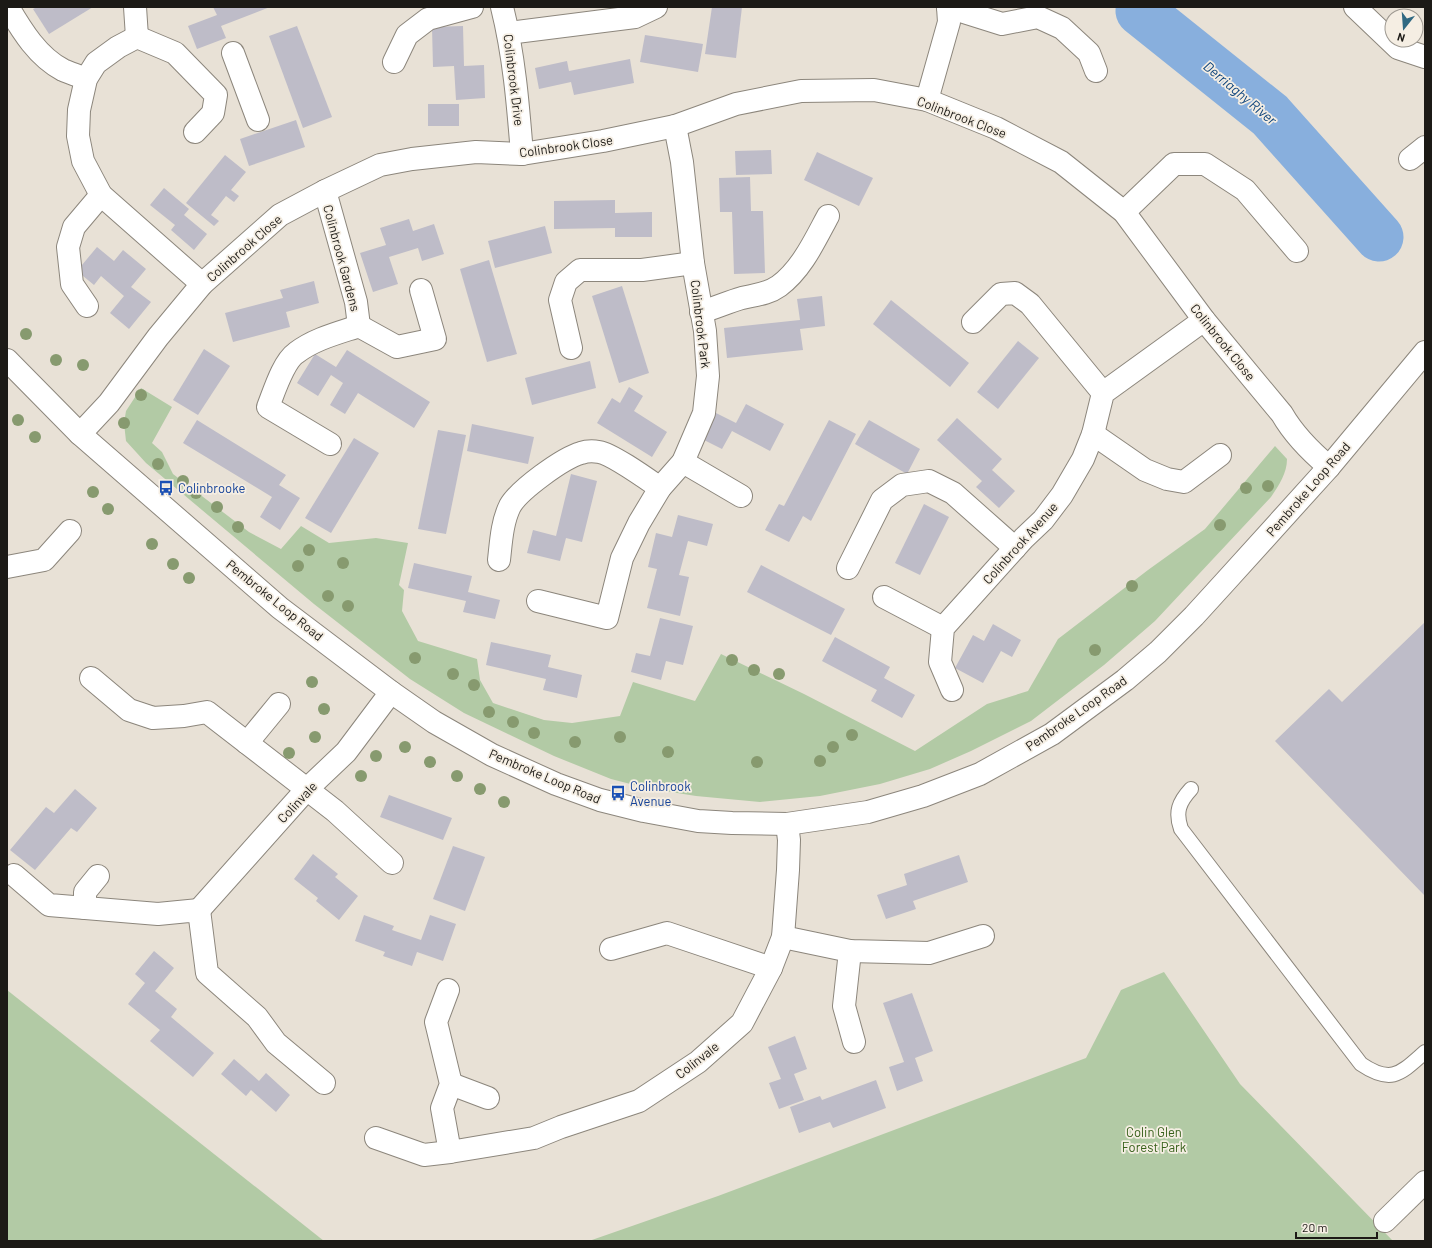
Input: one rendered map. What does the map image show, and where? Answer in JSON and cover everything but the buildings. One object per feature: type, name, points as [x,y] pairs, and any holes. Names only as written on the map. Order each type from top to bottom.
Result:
[{"type":"street","points":[[9,7],[29,40],[46,58],[63,70],[86,79]]},
{"type":"street","points":[[135,7],[137,37]]},
{"type":"street","points":[[394,62],[407,35],[428,19],[472,7]]},
{"type":"street","name":"Colinbrook Drive","points":[[502,7],[515,74],[522,154]]},
{"type":"street","points":[[508,33],[635,17],[656,7]]},
{"type":"street","points":[[927,100],[949,22],[948,7],[1002,24],[1038,17],[1062,28],[1089,53],[1096,71]]},
{"type":"street","points":[[1355,7],[1398,48],[1425,58]]},
{"type":"street","points":[[137,37],[118,47],[96,63],[86,79],[79,110],[78,136],[83,161],[101,195],[202,284]]},
{"type":"street","points":[[137,37],[175,53],[216,95]]},
{"type":"street","points":[[233,53],[258,120]]},
{"type":"street","points":[[216,95],[246,88]]},
{"type":"street","name":"Colinbrook Close","points":[[80,434],[109,403],[158,337],[202,284],[280,215],[325,191],[380,165],[406,160],[476,152],[522,154],[603,141],[675,126],[736,104],[801,91],[874,90],[927,100],[996,128],[1061,162],[1124,212],[1204,320],[1282,414],[1291,430],[1329,467]]},
{"type":"street","points":[[195,132],[213,113],[216,95]]},
{"type":"street","name":"Colinbrook Park","points":[[538,601],[607,618],[622,558],[639,523],[660,488],[683,462],[704,413],[708,376],[705,331],[693,263],[682,162],[675,126]]},
{"type":"street","points":[[1124,212],[1174,164],[1205,164],[1245,190],[1297,251]]},
{"type":"street","name":"Colinbrook Gardens","points":[[325,191],[356,302],[359,326]]},
{"type":"street","points":[[86,306],[72,284],[68,248],[74,227],[101,195]]},
{"type":"street","points":[[701,312],[742,298],[762,295],[779,286],[800,264],[828,216]]},
{"type":"street","points":[[571,348],[560,300],[566,282],[580,270],[642,270],[693,263]]},
{"type":"street","points":[[330,444],[268,407],[284,369],[295,353],[315,341],[359,326],[397,347],[435,339],[421,290]]},
{"type":"street","points":[[973,322],[1001,294],[1015,293],[1030,304],[1103,393],[1204,320]]},
{"type":"street","name":"Pembroke Loop Road","points":[[7,360],[80,434],[280,608],[391,692],[434,722],[492,754],[556,784],[600,800],[644,811],[698,821],[732,824],[787,824],[868,812],[923,796],[980,774],[1052,734],[1125,680],[1158,652],[1194,616],[1329,467],[1425,352]]},
{"type":"street","name":"Colinbrook Avenue","points":[[943,628],[1015,548],[1043,520],[1062,495],[1083,459],[1094,434],[1103,393]]},
{"type":"street","points":[[1094,434],[1145,470],[1167,479],[1184,482],[1220,455]]},
{"type":"street","points":[[499,560],[504,523],[510,506],[520,493],[533,482],[580,453],[592,451],[601,452],[660,488]]},
{"type":"street","points":[[683,462],[741,496]]},
{"type":"street","points":[[848,568],[882,500],[902,485],[929,481],[954,493],[1015,548]]},
{"type":"street","points":[[7,567],[44,560],[70,531]]},
{"type":"street","points":[[884,597],[943,628],[940,662],[952,690]]},
{"type":"street","points":[[91,678],[128,710],[153,718],[184,716],[207,712],[335,811],[392,863]]},
{"type":"street","name":"Colinvale","points":[[199,910],[307,789],[346,752],[391,692]]},
{"type":"street","points":[[248,743],[279,704]]},
{"type":"street","name":"Colinvale","points":[[376,1138],[424,1155],[534,1138],[561,1127],[639,1101],[698,1062],[742,1022],[771,968],[783,937],[788,870],[789,840],[787,824]]},
{"type":"street","points":[[14,875],[49,905],[158,914],[199,910],[207,972],[257,1016],[276,1043],[324,1083]]},
{"type":"street","points":[[85,908],[85,892],[98,876]]},
{"type":"street","points":[[611,948],[667,933],[771,968]]},
{"type":"street","points":[[783,937],[850,951],[929,953],[983,936]]},
{"type":"street","points":[[850,951],[844,1006],[854,1042]]},
{"type":"street","points":[[448,990],[436,1022],[451,1084],[442,1108],[450,1152]]},
{"type":"street","points":[[451,1084],[488,1098]]},
{"type":"street","points":[[1385,1221],[1425,1182]]},
{"type":"lane","points":[[1191,789],[1183,798],[1179,808],[1177,819],[1181,829],[1361,1064],[1372,1072],[1381,1075],[1396,1074],[1405,1069],[1425,1052]]},
{"type":"green space","points":[[141,388],[172,407],[152,443],[162,452],[173,474],[249,532],[281,549],[301,526],[329,543],[376,538],[408,543],[399,585],[404,590],[402,611],[418,641],[477,659],[480,680],[493,703],[544,720],[572,723],[620,716],[633,682],[695,701],[721,654],[804,694],[915,751],[987,704],[1028,691],[1058,639],[1148,570],[1205,529],[1275,446],[1287,459],[1287,464],[1280,483],[1271,497],[1155,621],[1104,665],[1031,721],[971,751],[930,769],[880,784],[820,796],[760,802],[696,796],[646,788],[611,779],[554,756],[464,713],[410,679],[314,604],[146,463],[126,441],[124,423],[126,411]]},
{"type":"green space","name":"Colin Glen Forest Park","points":[[1164,972],[1240,1084],[1393,1241],[589,1241],[718,1196],[1086,1058],[1121,990]]},
{"type":"green space","points":[[7,990],[324,1241],[7,1241]]},
{"type":"waterway","name":"Derriaghy River","points":[[1140,11],[1270,115],[1379,237]]},
{"type":"place","name":"Colinbrooke","points":[[166,488]]},
{"type":"place","name":"Colinbrook Avenue","points":[[618,793]]}]
